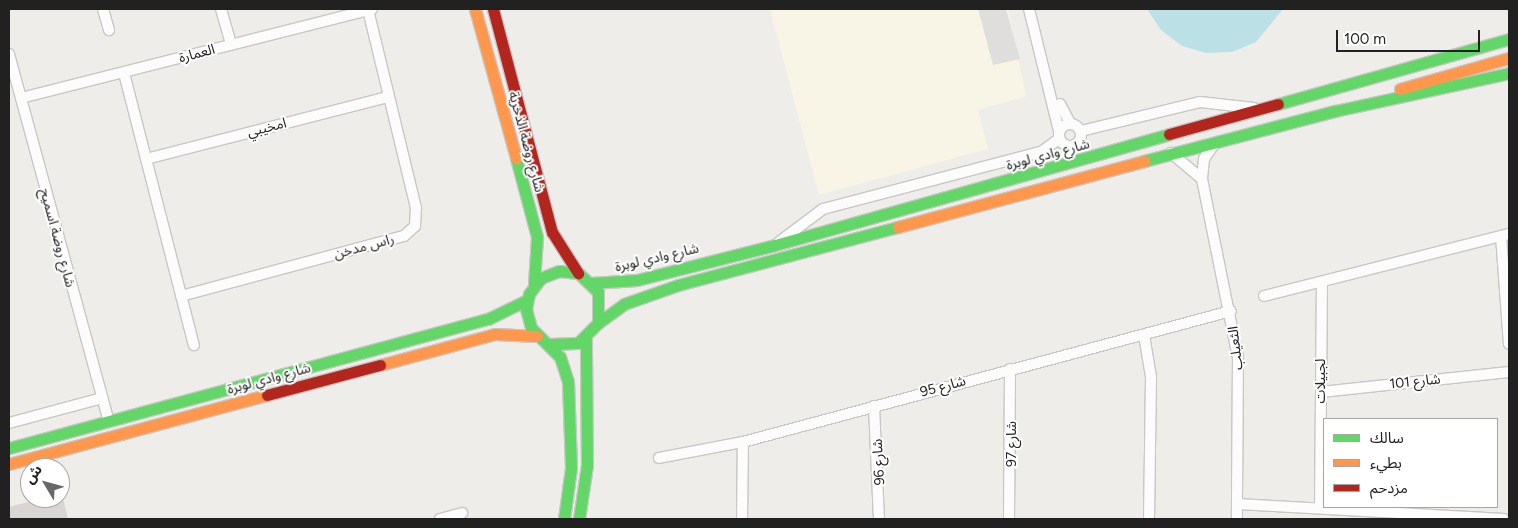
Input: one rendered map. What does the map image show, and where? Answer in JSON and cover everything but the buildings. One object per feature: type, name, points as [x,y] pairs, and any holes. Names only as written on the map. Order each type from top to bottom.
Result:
[{"type":"street","points":[[103,9],[109,30]]},
{"type":"street","points":[[221,9],[231,45]]},
{"type":"street","name":"العمارة","points":[[21,98],[370,9]]},
{"type":"street","name":"راس مدخن","points":[[182,296],[411,232],[416,208],[387,97],[370,9]]},
{"type":"street","name":"شارع روضة الذخرية","points":[[474,9],[537,237],[534,284]]},
{"type":"street","name":"شارع روضة الذخرية","points":[[493,9],[552,232],[578,273]]},
{"type":"street","points":[[1030,9],[1059,135],[1074,145],[1081,131]]},
{"type":"street","points":[[1035,9],[1062,110],[1070,123],[1081,131],[1200,102],[1261,108],[1335,90]]},
{"type":"street","name":"شارع وادي لوبرة","points":[[592,283],[637,280],[775,245],[1335,90],[1509,39]]},
{"type":"street","name":"شارع روضة اسميح","points":[[9,54],[109,421]]},
{"type":"street","points":[[550,344],[569,346],[586,339],[598,323],[640,296],[1335,111],[1509,58]]},
{"type":"street","points":[[124,73],[194,345]]},
{"type":"street","points":[[1335,111],[1509,74]]},
{"type":"street","name":"امخيبي","points":[[146,159],[387,97]]},
{"type":"street","points":[[775,245],[823,209],[1041,152],[1070,123]]},
{"type":"street","name":"الثعيلب","points":[[1215,142],[1204,159],[1202,179],[1231,311],[1238,357],[1237,519]]},
{"type":"street","points":[[1171,154],[1202,179]]},
{"type":"street","points":[[1264,296],[1322,283],[1505,235],[1509,344]]},
{"type":"street","points":[[564,519],[571,468],[570,398],[566,369],[550,344],[538,336],[527,319],[527,300],[534,284],[550,273],[578,273],[592,283],[601,302],[598,323]]},
{"type":"street","name":"لجبيلات","points":[[1320,508],[1322,283]]},
{"type":"street","name":"شارع وادي لوبرة","points":[[9,448],[488,320],[527,300]]},
{"type":"street","name":"شارع 95","points":[[659,458],[743,442],[1231,311]]},
{"type":"street","name":"شارع وادي لوبرة","points":[[9,464],[495,334],[538,336]]},
{"type":"street","points":[[1144,335],[1151,377],[1149,519]]},
{"type":"street","points":[[579,519],[586,465],[586,339]]},
{"type":"street","name":"شارع 97","points":[[1010,369],[1010,519]]},
{"type":"street","name":"شارع 101","points":[[1321,392],[1509,372]]},
{"type":"street","points":[[9,423],[102,398]]},
{"type":"street","name":"شارع 96","points":[[874,406],[879,519]]},
{"type":"street","points":[[742,519],[743,442]]},
{"type":"street","points":[[1238,504],[1504,519]]},
{"type":"street","points":[[440,519],[462,513]]},
{"type":"shaded area","points":[[770,9],[1008,9],[1026,96],[978,110],[988,149],[819,195]]},
{"type":"shaded area","points":[[978,9],[1006,9],[1020,59],[993,65]]},
{"type":"water","points":[[1147,9],[1283,9],[1256,42],[1232,52],[1206,53],[1182,46],[1161,30]]},
{"type":"traffic: fast","points":[[1278,104],[1509,39]]},
{"type":"traffic: fast","points":[[1144,161],[1335,111],[1509,73]]},
{"type":"traffic: fast","points":[[591,283],[637,280],[775,245],[1169,134]]},
{"type":"traffic: fast","points":[[516,158],[537,237],[534,284]]},
{"type":"traffic: fast","points":[[598,323],[624,304],[678,285],[898,227]]},
{"type":"traffic: fast","points":[[550,344],[578,343],[598,323],[598,292],[578,273],[559,271],[541,278],[529,294],[526,309],[531,328],[560,357],[568,381],[571,468],[564,519]]},
{"type":"traffic: fast","points":[[9,448],[488,319],[527,300]]},
{"type":"traffic: fast","points":[[579,519],[587,465],[586,339]]},
{"type":"traffic: slow","points":[[475,9],[516,158]]},
{"type":"traffic: slow","points":[[1400,89],[1509,58]]},
{"type":"traffic: slow","points":[[898,227],[1144,161]]},
{"type":"traffic: slow","points":[[380,365],[495,334],[537,336]]},
{"type":"traffic: slow","points":[[9,464],[267,395]]},
{"type":"traffic: jam","points":[[493,9],[552,232],[578,273]]},
{"type":"traffic: jam","points":[[1169,134],[1278,104]]},
{"type":"traffic: jam","points":[[267,395],[380,365]]}]
